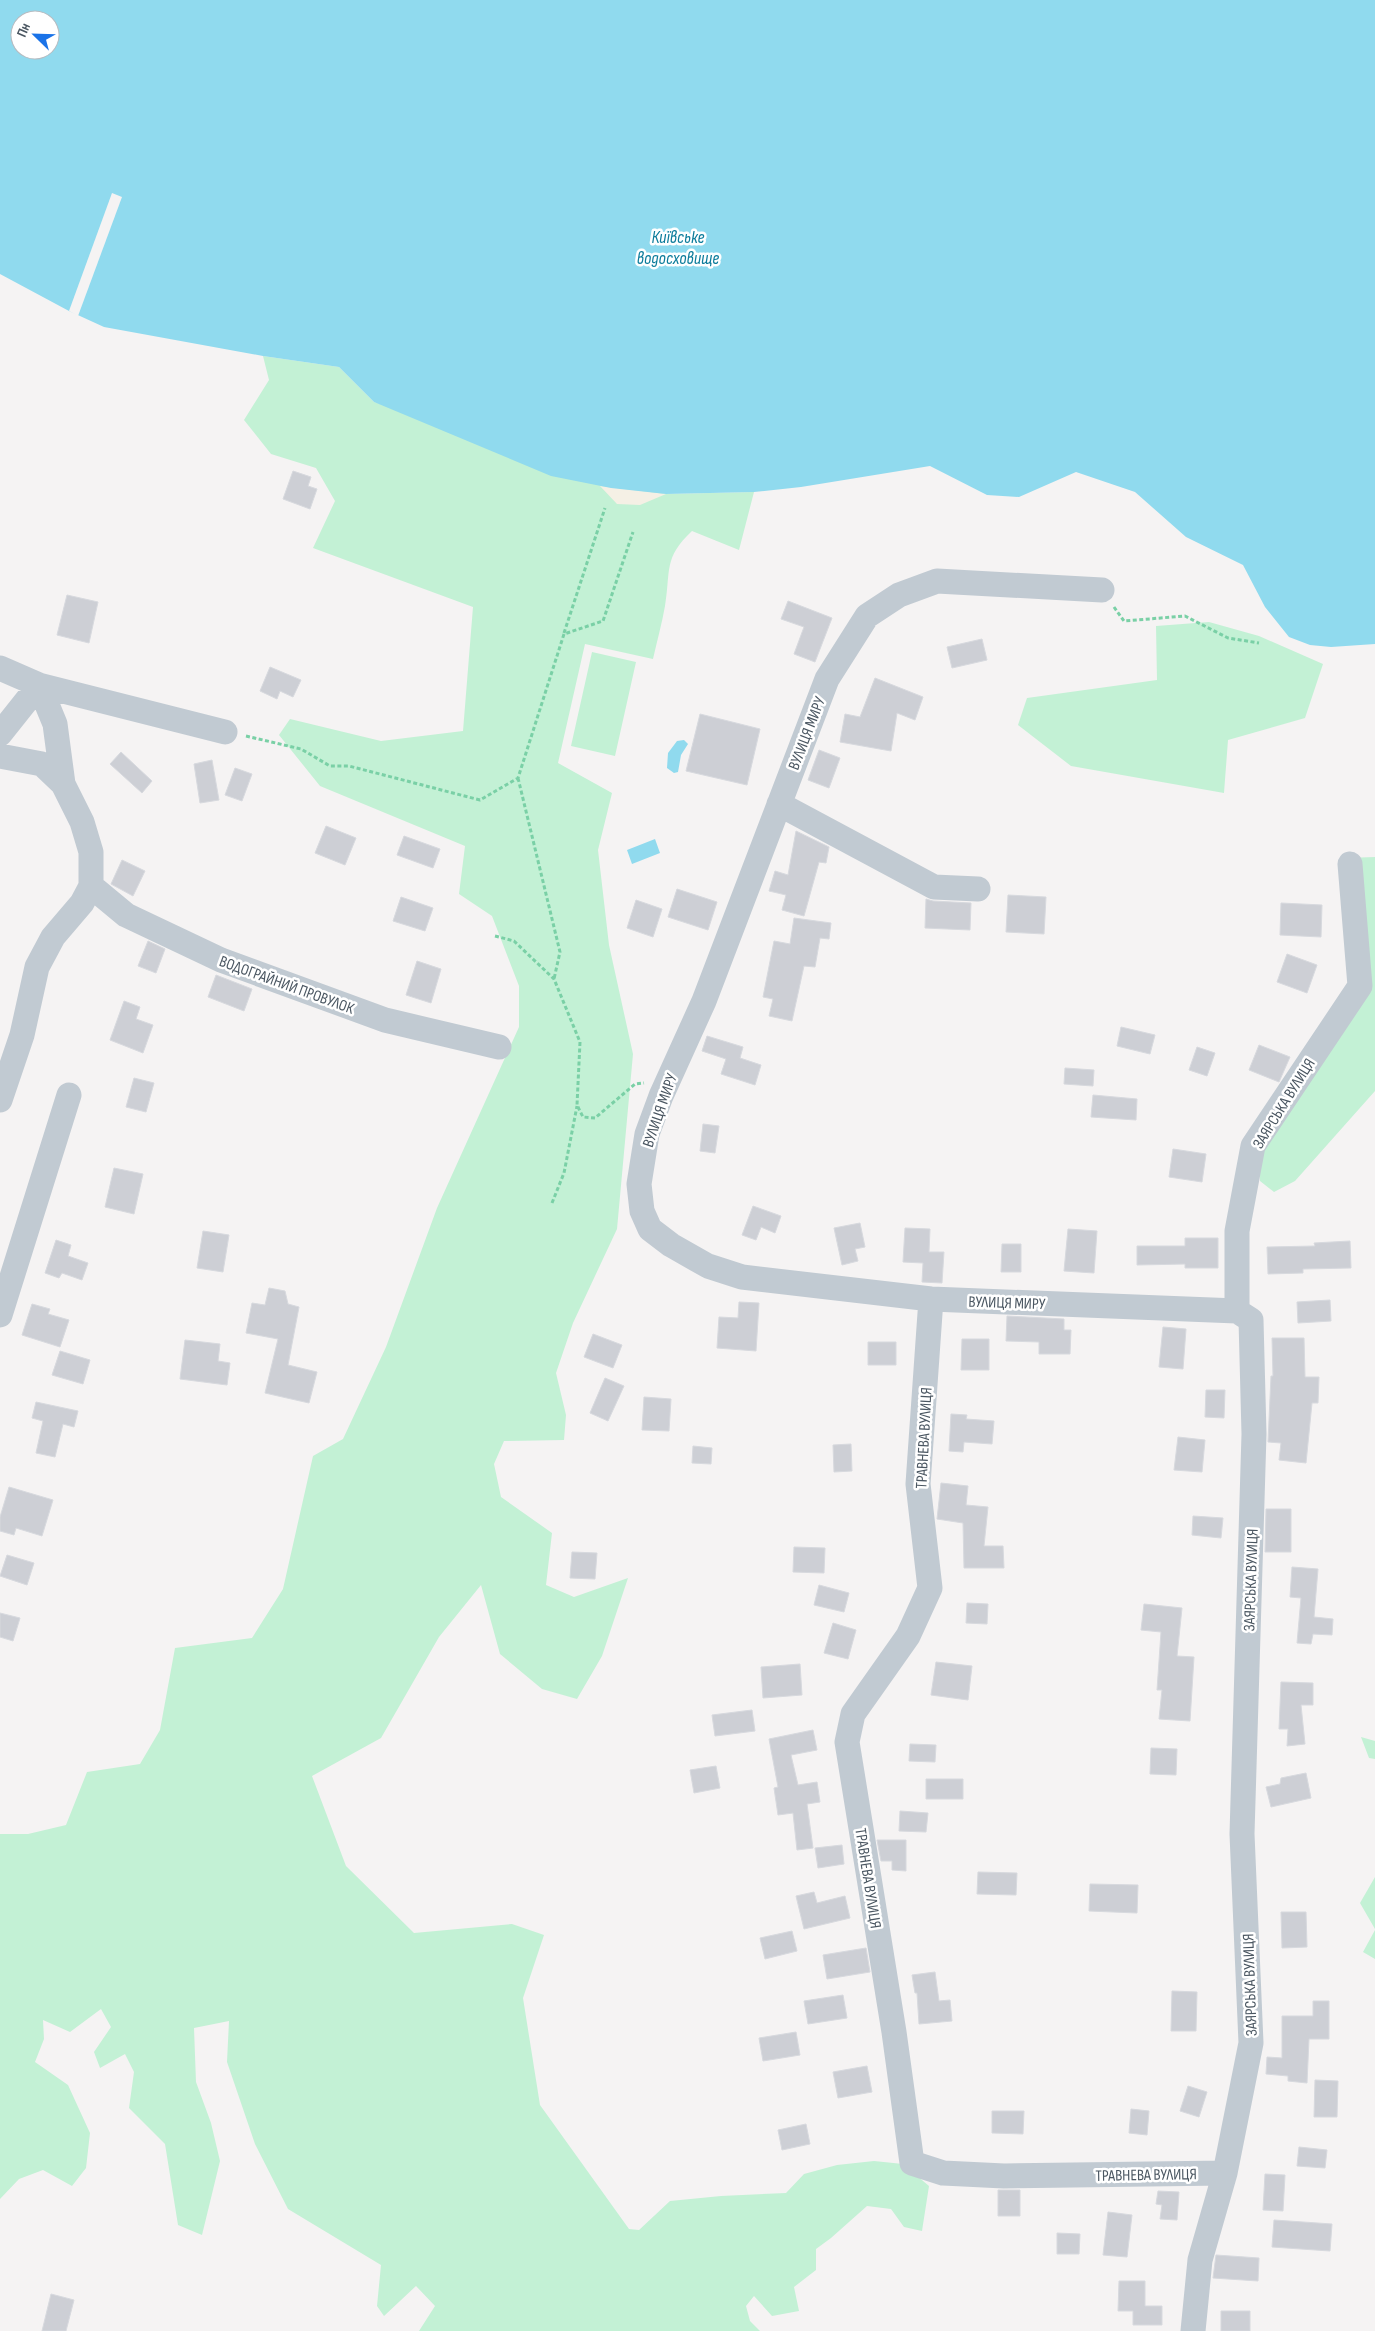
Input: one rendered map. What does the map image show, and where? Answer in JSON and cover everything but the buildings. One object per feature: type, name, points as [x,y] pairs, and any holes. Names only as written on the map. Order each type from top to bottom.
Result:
[{"type":"street","name":"ВУЛИЦЯ МИРУ","points":[[1102,590],[937,581],[899,595],[867,616],[827,679],[708,992],[661,1096],[647,1134],[639,1184],[642,1211],[650,1229],[671,1245],[708,1266],[742,1277],[931,1299],[1237,1311]]},
{"type":"street","points":[[0,668],[40,685],[226,732]]},
{"type":"street","points":[[0,734],[40,685]]},
{"type":"street","points":[[0,1100],[22,1036],[37,967],[53,937],[82,903],[91,886],[92,852],[82,822],[63,784],[55,724],[40,685]]},
{"type":"street","points":[[0,756],[42,764],[63,784]]},
{"type":"street","points":[[779,804],[934,887],[978,889]]},
{"type":"street","name":"ЗАЯРСЬКА ВУЛИЦЯ","points":[[1192,2331],[1200,2260],[1225,2173],[1251,2043],[1242,1834],[1254,1434],[1250,1320],[1237,1311],[1236,1231],[1252,1146],[1360,986],[1350,864]]},
{"type":"street","name":"ВОДОГРАЙНИЙ ПРОВУЛОК","points":[[91,886],[126,915],[221,960],[385,1020],[499,1047]]},
{"type":"street","points":[[0,1314],[69,1095]]},
{"type":"street","name":"ТРАВНЕВА ВУЛИЦЯ","points":[[931,1299],[918,1484],[930,1588],[908,1636],[853,1714],[847,1742],[894,2032],[912,2163],[943,2173],[1004,2176],[1225,2173]]},
{"type":"path","points":[[554,979],[560,952],[518,778],[605,508]]},
{"type":"path","points":[[564,634],[603,620],[633,532]]},
{"type":"path","points":[[1102,590],[1124,621],[1185,616],[1228,638],[1259,644]]},
{"type":"path","points":[[226,732],[301,749],[330,766],[349,766],[480,800],[518,778]]},
{"type":"path","points":[[495,936],[514,941],[554,979],[580,1042],[577,1105],[564,1173],[552,1203]]},
{"type":"path","points":[[577,1105],[583,1117],[595,1118],[635,1084],[649,1082],[661,1096]]},
{"type":"green space","points":[[263,356],[339,367],[374,402],[666,494],[754,492],[739,550],[692,531],[676,549],[670,566],[665,606],[653,659],[585,644],[558,763],[612,793],[598,850],[609,945],[633,1054],[617,1229],[573,1323],[556,1373],[566,1415],[564,1440],[504,1441],[494,1464],[501,1497],[552,1533],[546,1585],[574,1597],[628,1578],[602,1656],[577,1699],[542,1689],[500,1654],[481,1585],[439,1637],[381,1738],[312,1776],[346,1866],[414,1933],[512,1924],[544,1935],[523,1998],[540,2105],[629,2229],[639,2230],[670,2201],[786,2193],[804,2174],[837,2165],[874,2161],[903,2164],[929,2186],[922,2231],[904,2227],[891,2209],[867,2206],[816,2249],[816,2270],[794,2287],[799,2311],[772,2316],[754,2296],[746,2306],[750,2321],[760,2331],[419,2331],[435,2306],[416,2286],[384,2316],[377,2306],[381,2265],[288,2209],[255,2144],[227,2062],[229,2021],[194,2028],[196,2082],[211,2123],[220,2161],[202,2235],[178,2225],[165,2144],[129,2108],[134,2072],[125,2054],[100,2068],[94,2052],[111,2027],[101,2009],[70,2032],[43,2020],[44,2039],[35,2062],[68,2085],[90,2133],[86,2168],[72,2186],[43,2170],[19,2179],[0,2199],[0,1834],[28,1834],[66,1825],[87,1772],[140,1764],[160,1730],[175,1648],[252,1638],[283,1589],[313,1456],[343,1439],[386,1347],[437,1208],[519,1027],[519,986],[492,916],[459,894],[465,846],[320,786],[279,735],[290,719],[381,741],[463,731],[473,607],[313,548],[335,501],[316,468],[271,454],[244,420],[269,380]]},
{"type":"green space","points":[[1209,622],[1259,636],[1323,664],[1305,718],[1228,740],[1224,793],[1071,766],[1018,725],[1027,698],[1157,680],[1156,626]]},
{"type":"green space","points":[[592,652],[636,662],[615,756],[571,746]]},
{"type":"green space","points":[[1375,857],[1375,1091],[1295,1181],[1274,1192],[1260,1181],[1259,1149],[1367,989],[1346,858]]},
{"type":"green space","points":[[1361,1737],[1375,1741],[1375,1759],[1369,1758]]},
{"type":"green space","points":[[1375,1877],[1375,1929],[1360,1903]]},
{"type":"green space","points":[[1375,1930],[1375,1959],[1363,1952]]},
{"type":"sand","points":[[600,486],[666,494],[640,505],[617,504]]},
{"type":"water","name":"Київське водосховище","points":[[0,0],[1375,0],[1375,644],[1331,647],[1310,645],[1289,637],[1265,607],[1243,565],[1186,537],[1135,492],[1076,472],[1019,497],[987,495],[930,466],[801,487],[754,492],[666,494],[611,488],[551,476],[374,402],[339,367],[263,356],[104,327],[69,311],[0,274]]},
{"type":"water","points":[[684,740],[688,744],[681,755],[678,772],[674,773],[667,768],[668,753],[677,741]]},
{"type":"water","points":[[655,839],[660,853],[632,864],[627,850]]},
{"type":"pier","points":[[112,193],[122,197],[78,316],[69,311]]}]
